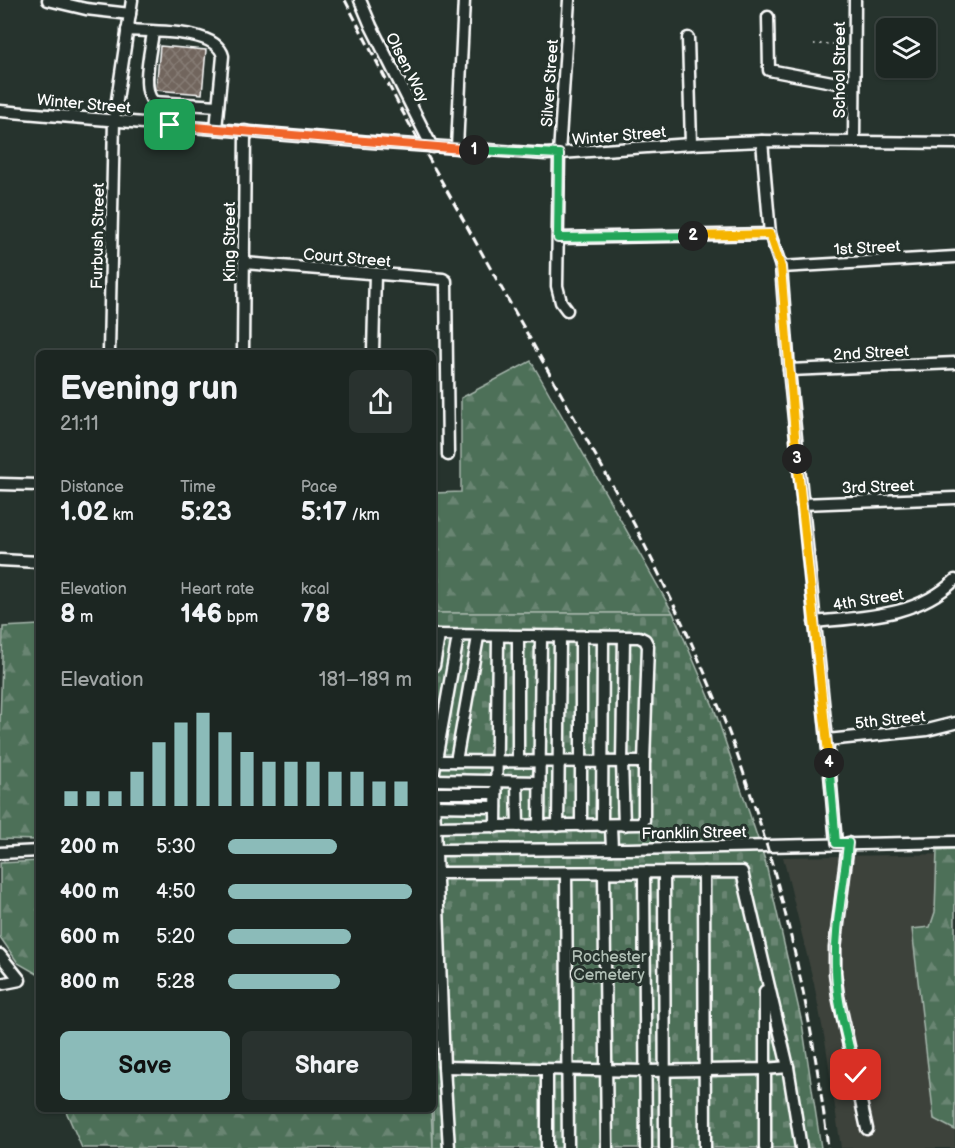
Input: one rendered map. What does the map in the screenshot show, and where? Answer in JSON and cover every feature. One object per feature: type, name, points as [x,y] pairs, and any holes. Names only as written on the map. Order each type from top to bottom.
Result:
[{"type":"street","points":[[48,0],[86,9],[130,14]]},
{"type":"street","name":"Furbush Street","points":[[109,350],[114,120],[132,0]]},
{"type":"street","name":"Olsen Way","points":[[360,0],[371,27],[432,147]]},
{"type":"street","points":[[457,148],[464,0]]},
{"type":"street","name":"Silver Street","points":[[567,310],[558,294],[558,238],[559,154],[569,0]]},
{"type":"street","name":"School Street","points":[[854,141],[855,0]]},
{"type":"street","points":[[768,17],[769,70],[854,86]]},
{"type":"street","points":[[127,30],[200,36],[218,46],[223,56],[216,129]]},
{"type":"street","points":[[153,32],[146,87],[150,99],[154,102],[219,106]]},
{"type":"street","points":[[688,38],[691,144]]},
{"type":"street","name":"Winter Street","points":[[0,111],[432,147],[559,154],[762,141],[955,143]]},
{"type":"street","name":"King Street","points":[[243,350],[245,131]]},
{"type":"street","points":[[762,141],[770,234],[781,267],[801,504],[836,843]]},
{"type":"street","points":[[558,238],[770,234]]},
{"type":"street","name":"1st Street","points":[[781,267],[955,257]]},
{"type":"street","name":"Court Street","points":[[244,263],[443,279],[446,282],[448,455]]},
{"type":"street","points":[[373,350],[375,274]]},
{"type":"street","name":"2nd Street","points":[[789,370],[955,363]]},
{"type":"street","points":[[0,484],[36,485]]},
{"type":"street","name":"3rd Street","points":[[801,504],[955,498]]},
{"type":"street","points":[[0,560],[36,562]]},
{"type":"street","name":"4th Street","points":[[814,622],[868,617],[904,610],[937,595],[955,580]]},
{"type":"street","points":[[436,636],[639,637],[645,640],[648,646],[644,820],[635,825],[607,826],[436,827]]},
{"type":"street","points":[[436,755],[458,637]]},
{"type":"street","points":[[456,761],[478,637]]},
{"type":"street","points":[[496,826],[498,637]]},
{"type":"street","points":[[518,637],[518,761]]},
{"type":"street","points":[[539,826],[541,637]]},
{"type":"street","points":[[558,826],[560,637]]},
{"type":"street","points":[[581,637],[581,826]]},
{"type":"street","points":[[603,637],[603,762],[607,826],[612,849]]},
{"type":"street","points":[[624,637],[622,762],[624,825]]},
{"type":"street","name":"5th Street","points":[[827,740],[927,730],[955,723]]},
{"type":"street","points":[[436,766],[456,761],[644,762]]},
{"type":"street","points":[[436,780],[496,788]]},
{"type":"street","points":[[436,793],[496,788],[517,782],[539,782]]},
{"type":"street","points":[[517,782],[518,826]]},
{"type":"street","points":[[436,806],[496,807]]},
{"type":"street","name":"Franklin Street","points":[[436,850],[955,842]]},
{"type":"street","points":[[848,843],[836,948],[836,973],[838,996],[867,1129]]},
{"type":"street","points":[[0,853],[36,851]]},
{"type":"street","points":[[436,865],[449,1148]]},
{"type":"street","points":[[704,872],[705,1148]]},
{"type":"street","points":[[437,873],[742,872],[788,1067],[801,1148]]},
{"type":"street","points":[[566,873],[568,1148]]},
{"type":"street","points":[[604,873],[607,1148]]},
{"type":"street","points":[[644,873],[646,1148]]},
{"type":"street","points":[[664,873],[666,1148]]},
{"type":"street","points":[[0,955],[20,980],[0,984]]},
{"type":"street","points":[[765,973],[765,1148]]},
{"type":"street","points":[[444,1067],[646,1071],[788,1067]]},
{"type":"street","points":[[547,1070],[547,1148]]},
{"type":"path","points":[[814,44],[846,44]]},
{"type":"shaded area","points":[[955,854],[955,1148],[841,1148],[814,984],[783,857]]},
{"type":"green space","points":[[531,361],[673,613],[436,613],[436,493],[461,492],[461,398]]},
{"type":"green space","name":"Rochester Cemetery","points":[[436,613],[673,613],[714,708],[765,860],[802,1023],[821,1148],[433,1148],[433,1112],[436,1112]]},
{"type":"green space","points":[[36,625],[36,840],[0,839],[3,627]]},
{"type":"green space","points":[[955,849],[955,1130],[934,1119],[912,929],[930,927],[935,912],[937,850]]},
{"type":"green space","points":[[36,861],[36,973],[18,963],[0,937],[0,863]]},
{"type":"green space","points":[[66,1112],[431,1112],[433,1148],[82,1148]]},
{"type":"building","points":[[160,46],[206,50],[202,94],[156,90]]},
{"type":"railway","points":[[345,0],[401,109],[634,524],[707,678],[746,780],[791,936],[813,1042],[828,1148]]},
{"type":"route","points":[[170,125],[478,150],[559,154],[558,238],[770,234],[781,267],[801,504],[836,843],[848,843],[838,924],[836,973],[838,996],[856,1075]]}]
